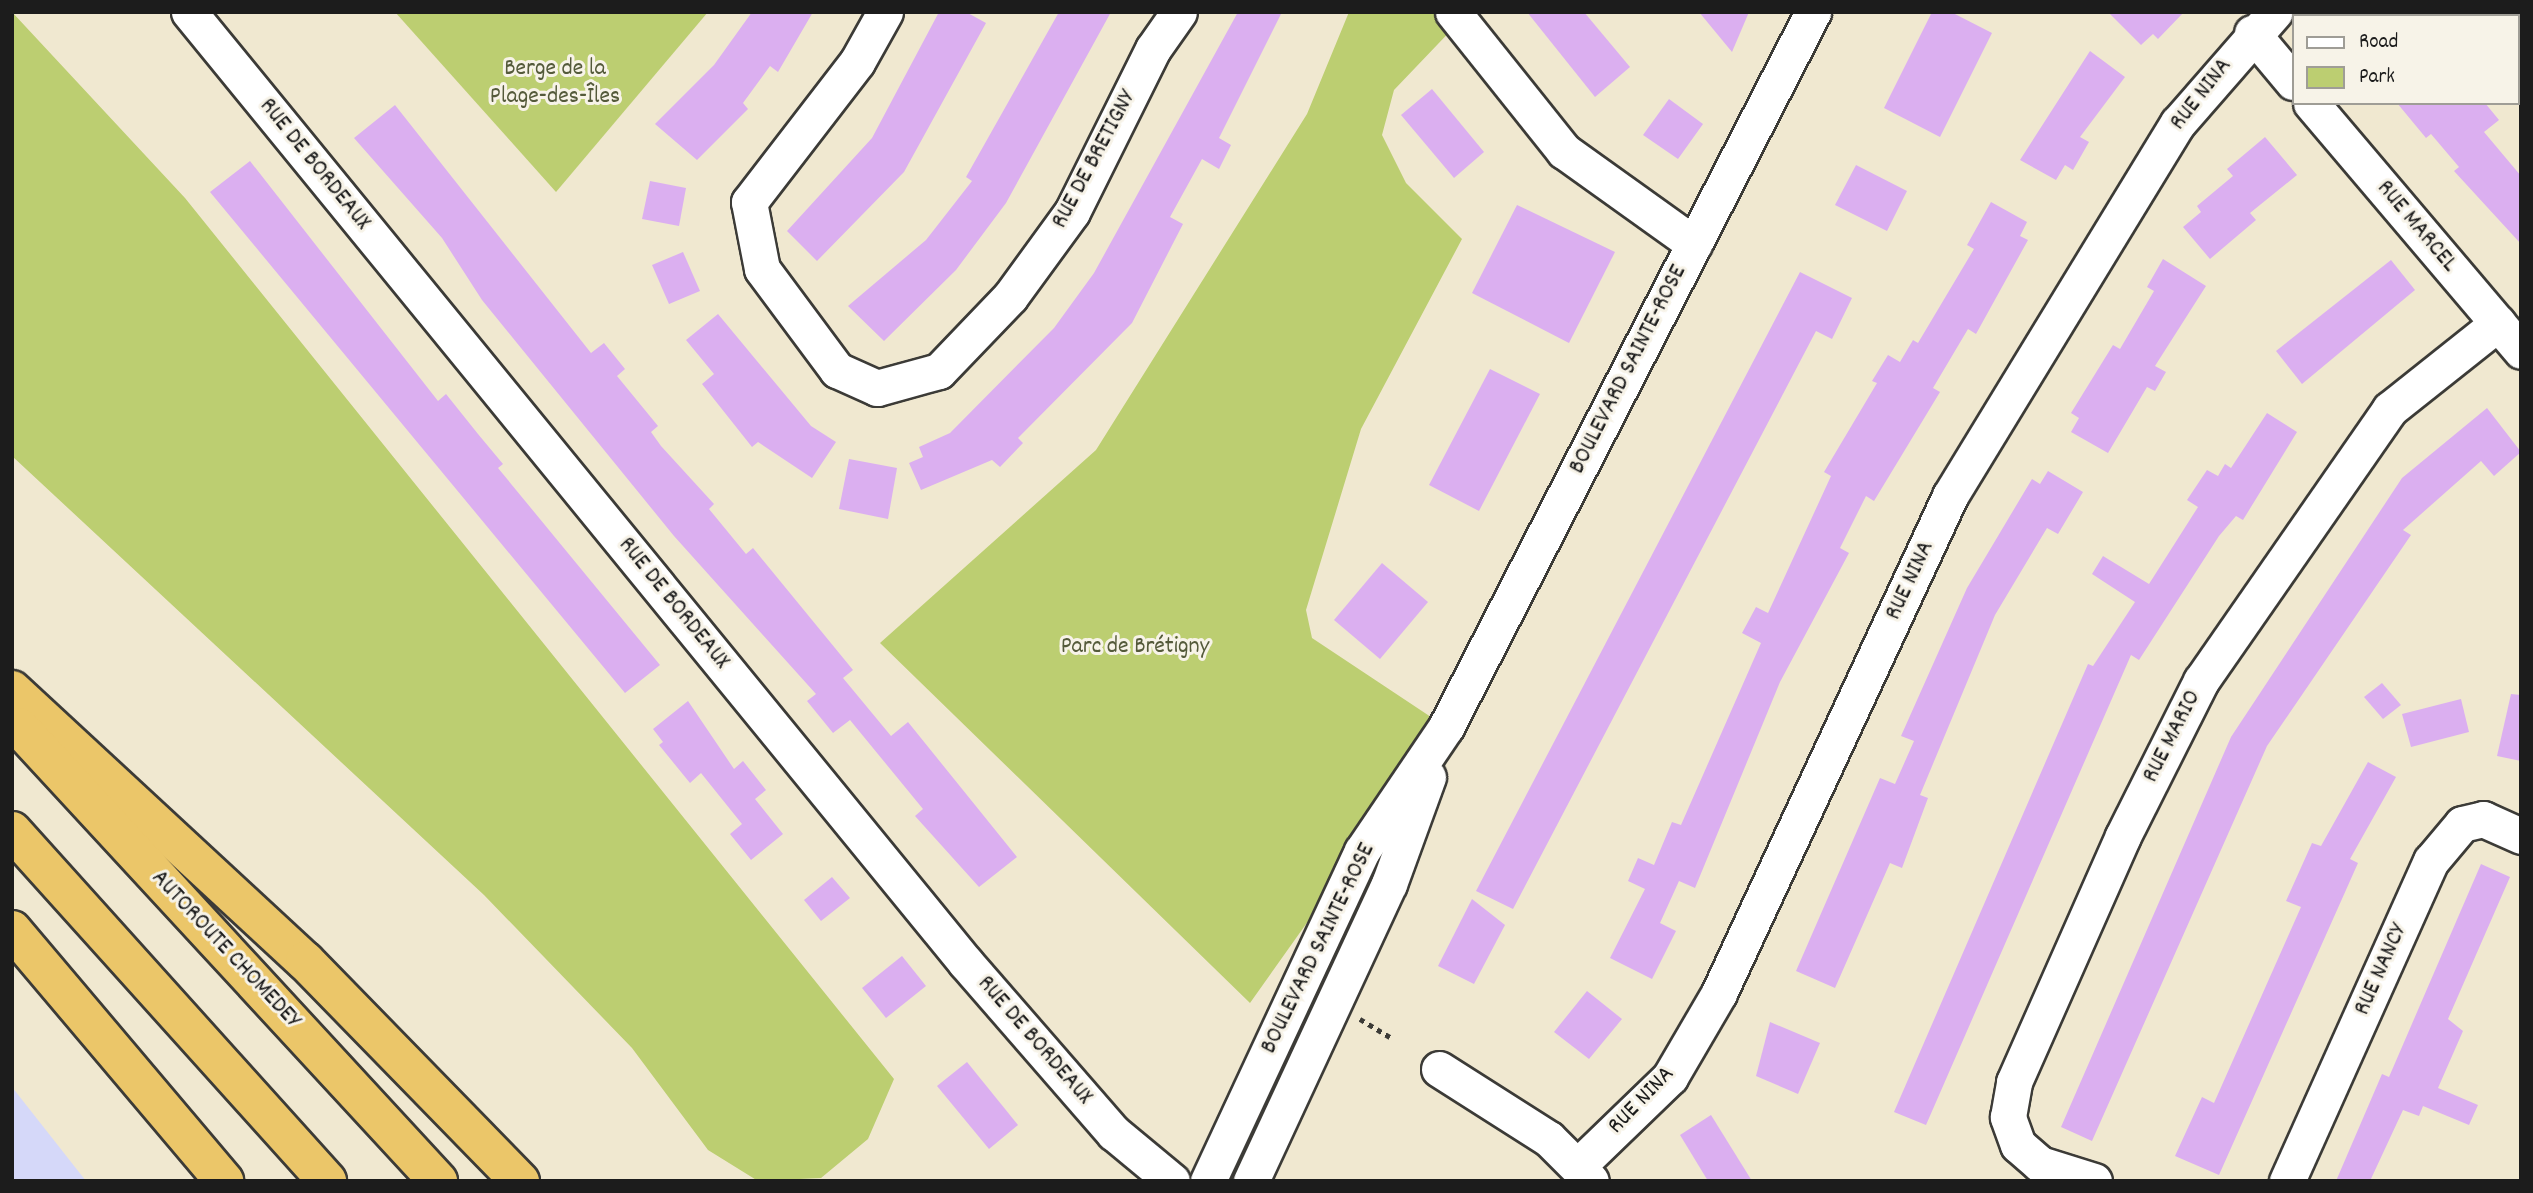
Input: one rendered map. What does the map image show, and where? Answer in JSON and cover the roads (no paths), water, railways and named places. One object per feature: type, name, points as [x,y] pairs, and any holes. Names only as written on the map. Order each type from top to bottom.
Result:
[{"type":"highway","points":[[12,690],[306,961],[520,1181]]},
{"type":"highway","name":"AUTOROUTE CHOMEDEY","points":[[12,720],[438,1181]]},
{"type":"highway","points":[[12,831],[327,1181]]},
{"type":"highway","points":[[12,930],[224,1181]]},
{"type":"highway","points":[[188,1138],[211,1181]]},
{"type":"street","name":"RUE DE BORDEAUX","points":[[189,12],[975,973],[1114,1133],[1172,1181]]},
{"type":"street","name":"RUE DE BRETIGNY","points":[[886,12],[857,62],[748,202],[762,269],[837,370],[877,388],[939,370],[1010,297],[1072,212],[1153,49],[1179,12]]},
{"type":"street","points":[[1453,12],[1564,151],[1694,244]]},
{"type":"street","name":"BOULEVARD SAINTE-ROSE","points":[[1208,1181],[1362,851],[1446,727],[1813,12]]},
{"type":"street","points":[[2264,22],[2292,80]]},
{"type":"street","name":"RUE NINA","points":[[1585,1173],[1670,1077],[1719,993],[1950,496],[2178,123],[2264,22]]},
{"type":"street","name":"RUE MARCEL","points":[[2313,105],[2521,351]]},
{"type":"street","name":"RUE MARIO","points":[[2094,1181],[2040,1164],[2018,1145],[2008,1117],[2014,1082],[2123,836],[2201,681],[2390,409],[2498,323]]},
{"type":"street","name":"BOULEVARD SAINTE-ROSE","points":[[1251,1181],[1389,884],[1446,727]]},
{"type":"street","name":"RUE NANCY","points":[[2287,1181],[2431,861],[2462,824],[2483,819],[2521,836]]},
{"type":"street","points":[[1438,1069],[1585,1173]]},
{"type":"park label","name":"Berge de la Plage-des-Îles","points":[[555,84]]},
{"type":"park label","name":"Parc de Brétigny","points":[[1135,648]]}]
